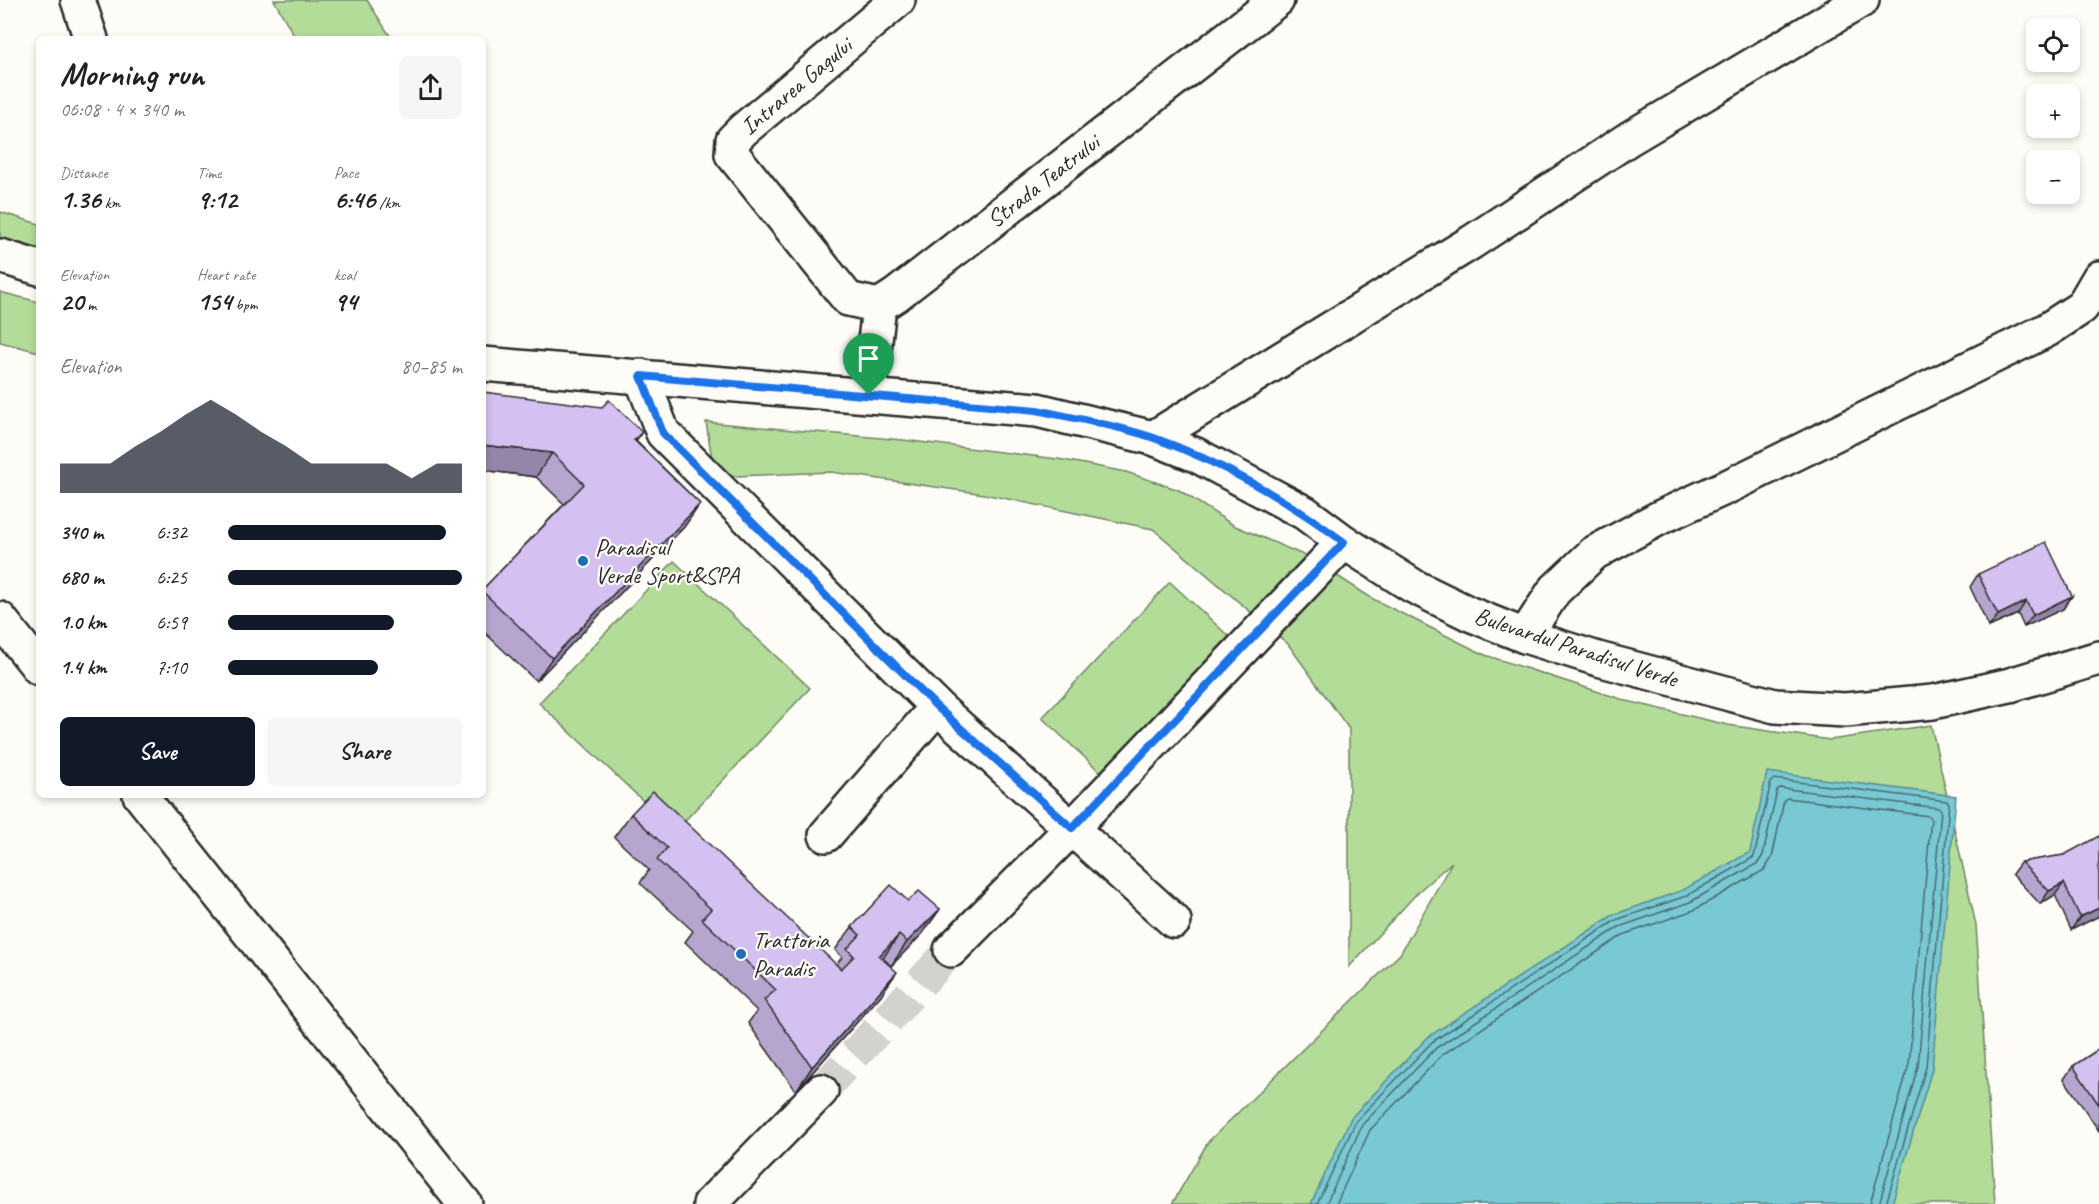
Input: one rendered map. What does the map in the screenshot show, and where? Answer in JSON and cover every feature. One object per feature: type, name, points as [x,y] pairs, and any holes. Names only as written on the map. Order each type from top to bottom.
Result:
[{"type":"street","points":[[78,0],[90,36]]},
{"type":"street","name":"Intrarea Gagului","points":[[879,306],[848,299],[732,154],[733,140],[743,130],[898,0]]},
{"type":"street","name":"Strada Teatrului","points":[[879,306],[1277,0]]},
{"type":"street","points":[[1153,438],[1472,242],[1630,138],[1862,0]]},
{"type":"street","points":[[0,256],[36,267]]},
{"type":"street","points":[[1525,636],[1554,591],[1594,553],[1661,517],[2047,330],[2082,307],[2099,278]]},
{"type":"street","points":[[869,395],[879,306]]},
{"type":"street","name":"Bulevardul Paradisul Verde","points":[[486,364],[1037,410],[1153,438],[1196,455],[1305,513],[1344,542],[1413,586],[1470,614],[1525,636],[1598,659],[1775,706],[1845,710],[1933,702],[2010,685],[2099,658]]},
{"type":"street","points":[[641,376],[663,433],[937,707],[1174,921]]},
{"type":"street","points":[[951,950],[1072,828],[1344,542]]},
{"type":"street","points":[[0,619],[36,664]]},
{"type":"street","points":[[826,835],[937,707]]},
{"type":"street","points":[[142,798],[465,1204]]},
{"type":"street","points":[[710,1204],[821,1091]]},
{"type":"green space","points":[[274,0],[367,0],[390,36],[294,36]]},
{"type":"green space","points":[[0,212],[36,223],[36,264],[0,253]]},
{"type":"green space","points":[[0,292],[36,301],[36,351],[0,342]]},
{"type":"green space","points":[[706,422],[903,440],[1058,459],[1126,472],[1179,490],[1233,525],[1308,557],[1373,599],[1485,655],[1627,701],[1728,725],[1830,740],[1931,725],[1976,925],[1995,1204],[1172,1204],[1208,1142],[1400,954],[1452,862],[1419,891],[1349,967],[1349,729],[1288,644],[1153,529],[984,494],[831,472],[715,477]]},
{"type":"green space","points":[[674,561],[810,688],[675,831],[539,703]]},
{"type":"green space","points":[[1170,582],[1236,643],[1108,779],[1042,718]]},
{"type":"water","points":[[1767,772],[1956,796],[1932,1069],[1892,1204],[1311,1204],[1351,1118],[1428,1037],[1613,915],[1683,890],[1750,852]]},
{"type":"building","name":"Paradisul Verde Sport&SPA","points":[[486,392],[602,407],[609,400],[642,432],[634,440],[700,504],[552,658],[486,595],[486,586],[584,484],[552,453],[486,445]]},
{"type":"building","points":[[2046,542],[2072,596],[2033,615],[2026,601],[1998,615],[1978,574]]},
{"type":"building","points":[[653,791],[841,969],[854,956],[847,949],[860,935],[852,927],[891,885],[908,901],[919,891],[940,909],[907,942],[899,935],[879,956],[897,972],[812,1067],[764,1000],[776,990],[702,919],[711,909],[657,860],[667,848],[631,814]]},
{"type":"building","points":[[2099,836],[2099,908],[2080,917],[2064,883],[2049,891],[2021,862],[2064,855]]},
{"type":"building","points":[[2099,1049],[2099,1105],[2073,1066]]},
{"type":"tunnel","points":[[821,1091],[951,950]]},
{"type":"place","name":"Paradisul Verde Sport&SPA","points":[[583,561]]},
{"type":"place","name":"Trattoria Paradis","points":[[741,954]]},
{"type":"route","points":[[641,376],[869,395],[1037,410],[1153,438],[1196,455],[1305,513],[1344,542],[1072,828],[937,707],[663,433],[641,376]]}]
